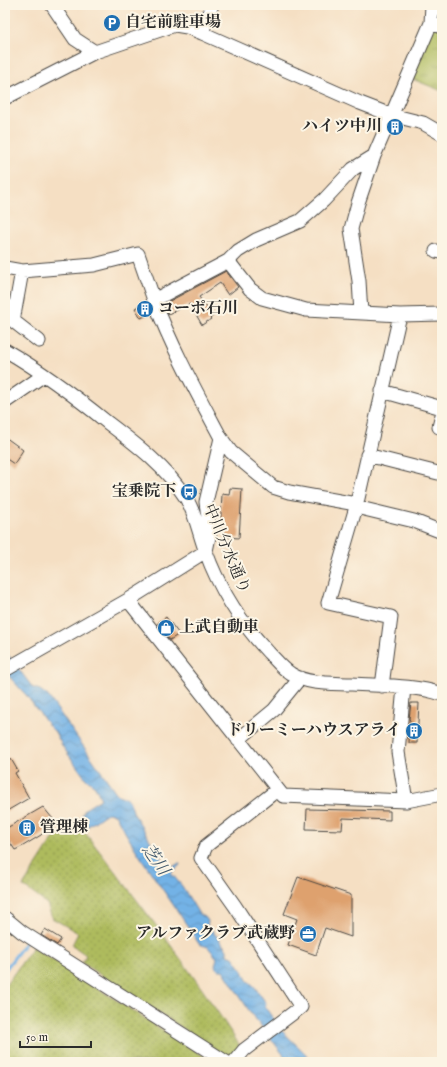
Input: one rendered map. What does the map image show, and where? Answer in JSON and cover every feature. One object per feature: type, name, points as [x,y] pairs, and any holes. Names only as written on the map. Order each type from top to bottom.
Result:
[{"type":"street","points":[[52,5],[74,39],[95,52]]},
{"type":"street","points":[[202,33],[212,5]]},
{"type":"street","points":[[361,313],[359,281],[351,229],[374,156],[391,115],[436,25],[432,5]]},
{"type":"street","points":[[5,98],[95,52],[175,25],[187,27],[202,33],[334,92],[391,115],[423,123],[442,134]]},
{"type":"street","points":[[154,300],[228,261],[238,251],[256,240],[300,221],[324,200],[353,169],[374,156]]},
{"type":"street","points":[[5,268],[22,271],[94,265],[138,254],[164,328],[221,438],[231,452],[272,487],[289,492],[356,505],[414,521],[442,532]]},
{"type":"street","points":[[228,261],[250,289],[262,298],[306,310],[400,315],[442,314]]},
{"type":"street","points":[[22,271],[9,318],[39,341]]},
{"type":"street","points":[[382,686],[391,617],[328,603],[356,505],[400,315]]},
{"type":"street","name":"中川分水通り","points":[[5,350],[85,404],[134,443],[166,472],[187,500],[221,587],[239,617],[257,640],[282,667],[300,678],[319,683],[404,687],[425,689],[442,694]]},
{"type":"street","points":[[5,402],[44,375]]},
{"type":"street","points":[[382,391],[442,408]]},
{"type":"street","points":[[442,415],[439,427],[442,428]]},
{"type":"street","points":[[5,670],[128,600],[206,551],[210,532],[206,502],[221,438]]},
{"type":"street","points":[[367,455],[442,474]]},
{"type":"street","points":[[128,600],[283,796],[406,801],[442,794]]},
{"type":"street","points":[[238,740],[274,710],[300,678]]},
{"type":"street","points":[[404,687],[398,752],[406,801]]},
{"type":"street","points":[[234,1062],[244,1050],[301,1007],[239,912],[201,858],[206,846],[277,790]]},
{"type":"street","points":[[5,918],[22,932],[226,1062]]},
{"type":"green space","points":[[432,26],[442,29],[442,91],[410,78]]},
{"type":"green space","points":[[79,825],[142,906],[202,989],[240,1046],[229,1058],[82,963],[86,955],[72,945],[78,933],[52,918],[47,904],[23,886],[53,839]]},
{"type":"green space","points":[[33,947],[213,1062],[5,1062],[5,986]]},
{"type":"water","name":"芝川","points":[[5,651],[33,688],[40,690],[48,696],[117,794],[129,800],[134,814],[168,870],[179,863],[180,865],[171,873],[182,886],[199,914],[205,917],[208,921],[207,927],[211,929],[227,950],[227,955],[233,957],[243,971],[247,980],[254,986],[266,1003],[265,1007],[281,1030],[314,1062],[289,1062],[248,1009],[223,970],[218,970],[215,965],[217,958],[208,947],[199,944],[134,848],[115,814],[107,813],[87,827],[81,818],[85,809],[101,799],[95,786],[86,779],[63,747],[55,732],[27,696],[5,672]]},
{"type":"building","points":[[226,271],[238,287],[228,295],[220,283],[199,297],[213,316],[210,318],[211,319],[202,325],[190,304],[168,314],[164,304]]},
{"type":"building","name":"コーポ石川","points":[[146,302],[151,313],[141,318],[135,308]]},
{"type":"building","points":[[5,437],[23,450],[14,464],[5,458]]},
{"type":"building","points":[[230,488],[242,489],[239,538],[224,537],[224,532],[220,532],[222,494],[229,495]]},
{"type":"building","points":[[166,617],[179,634],[170,640],[157,624]]},
{"type":"building","name":"ドリーミーハウスアライ","points":[[411,703],[419,703],[417,743],[409,743]]},
{"type":"building","points":[[5,757],[11,759],[18,771],[15,773],[29,798],[5,812]]},
{"type":"building","name":"管理棟","points":[[43,807],[53,819],[48,828],[41,835],[15,850],[5,835],[5,829]]},
{"type":"building","points":[[307,809],[390,811],[390,820],[343,818],[342,830],[306,829]]},
{"type":"building","points":[[298,877],[351,895],[351,937],[325,928],[316,955],[288,945],[297,919],[284,914]]},
{"type":"building","points":[[45,929],[61,939],[57,945],[41,935]]},
{"type":"waterway","points":[[5,970],[28,939]]},
{"type":"place","name":"自宅前駐車場","points":[[112,23]]},
{"type":"place","name":"ハイツ中川","points":[[395,127]]},
{"type":"place","name":"コーポ石川","points":[[145,309]]},
{"type":"place","name":"宝乗院下","points":[[189,492]]},
{"type":"place","name":"上武自動車","points":[[166,628]]},
{"type":"place","name":"ドリーミーハウスアライ","points":[[414,731]]},
{"type":"place","name":"管理棟","points":[[27,828]]},
{"type":"place","name":"アルファクラブ武蔵野","points":[[308,934]]}]
